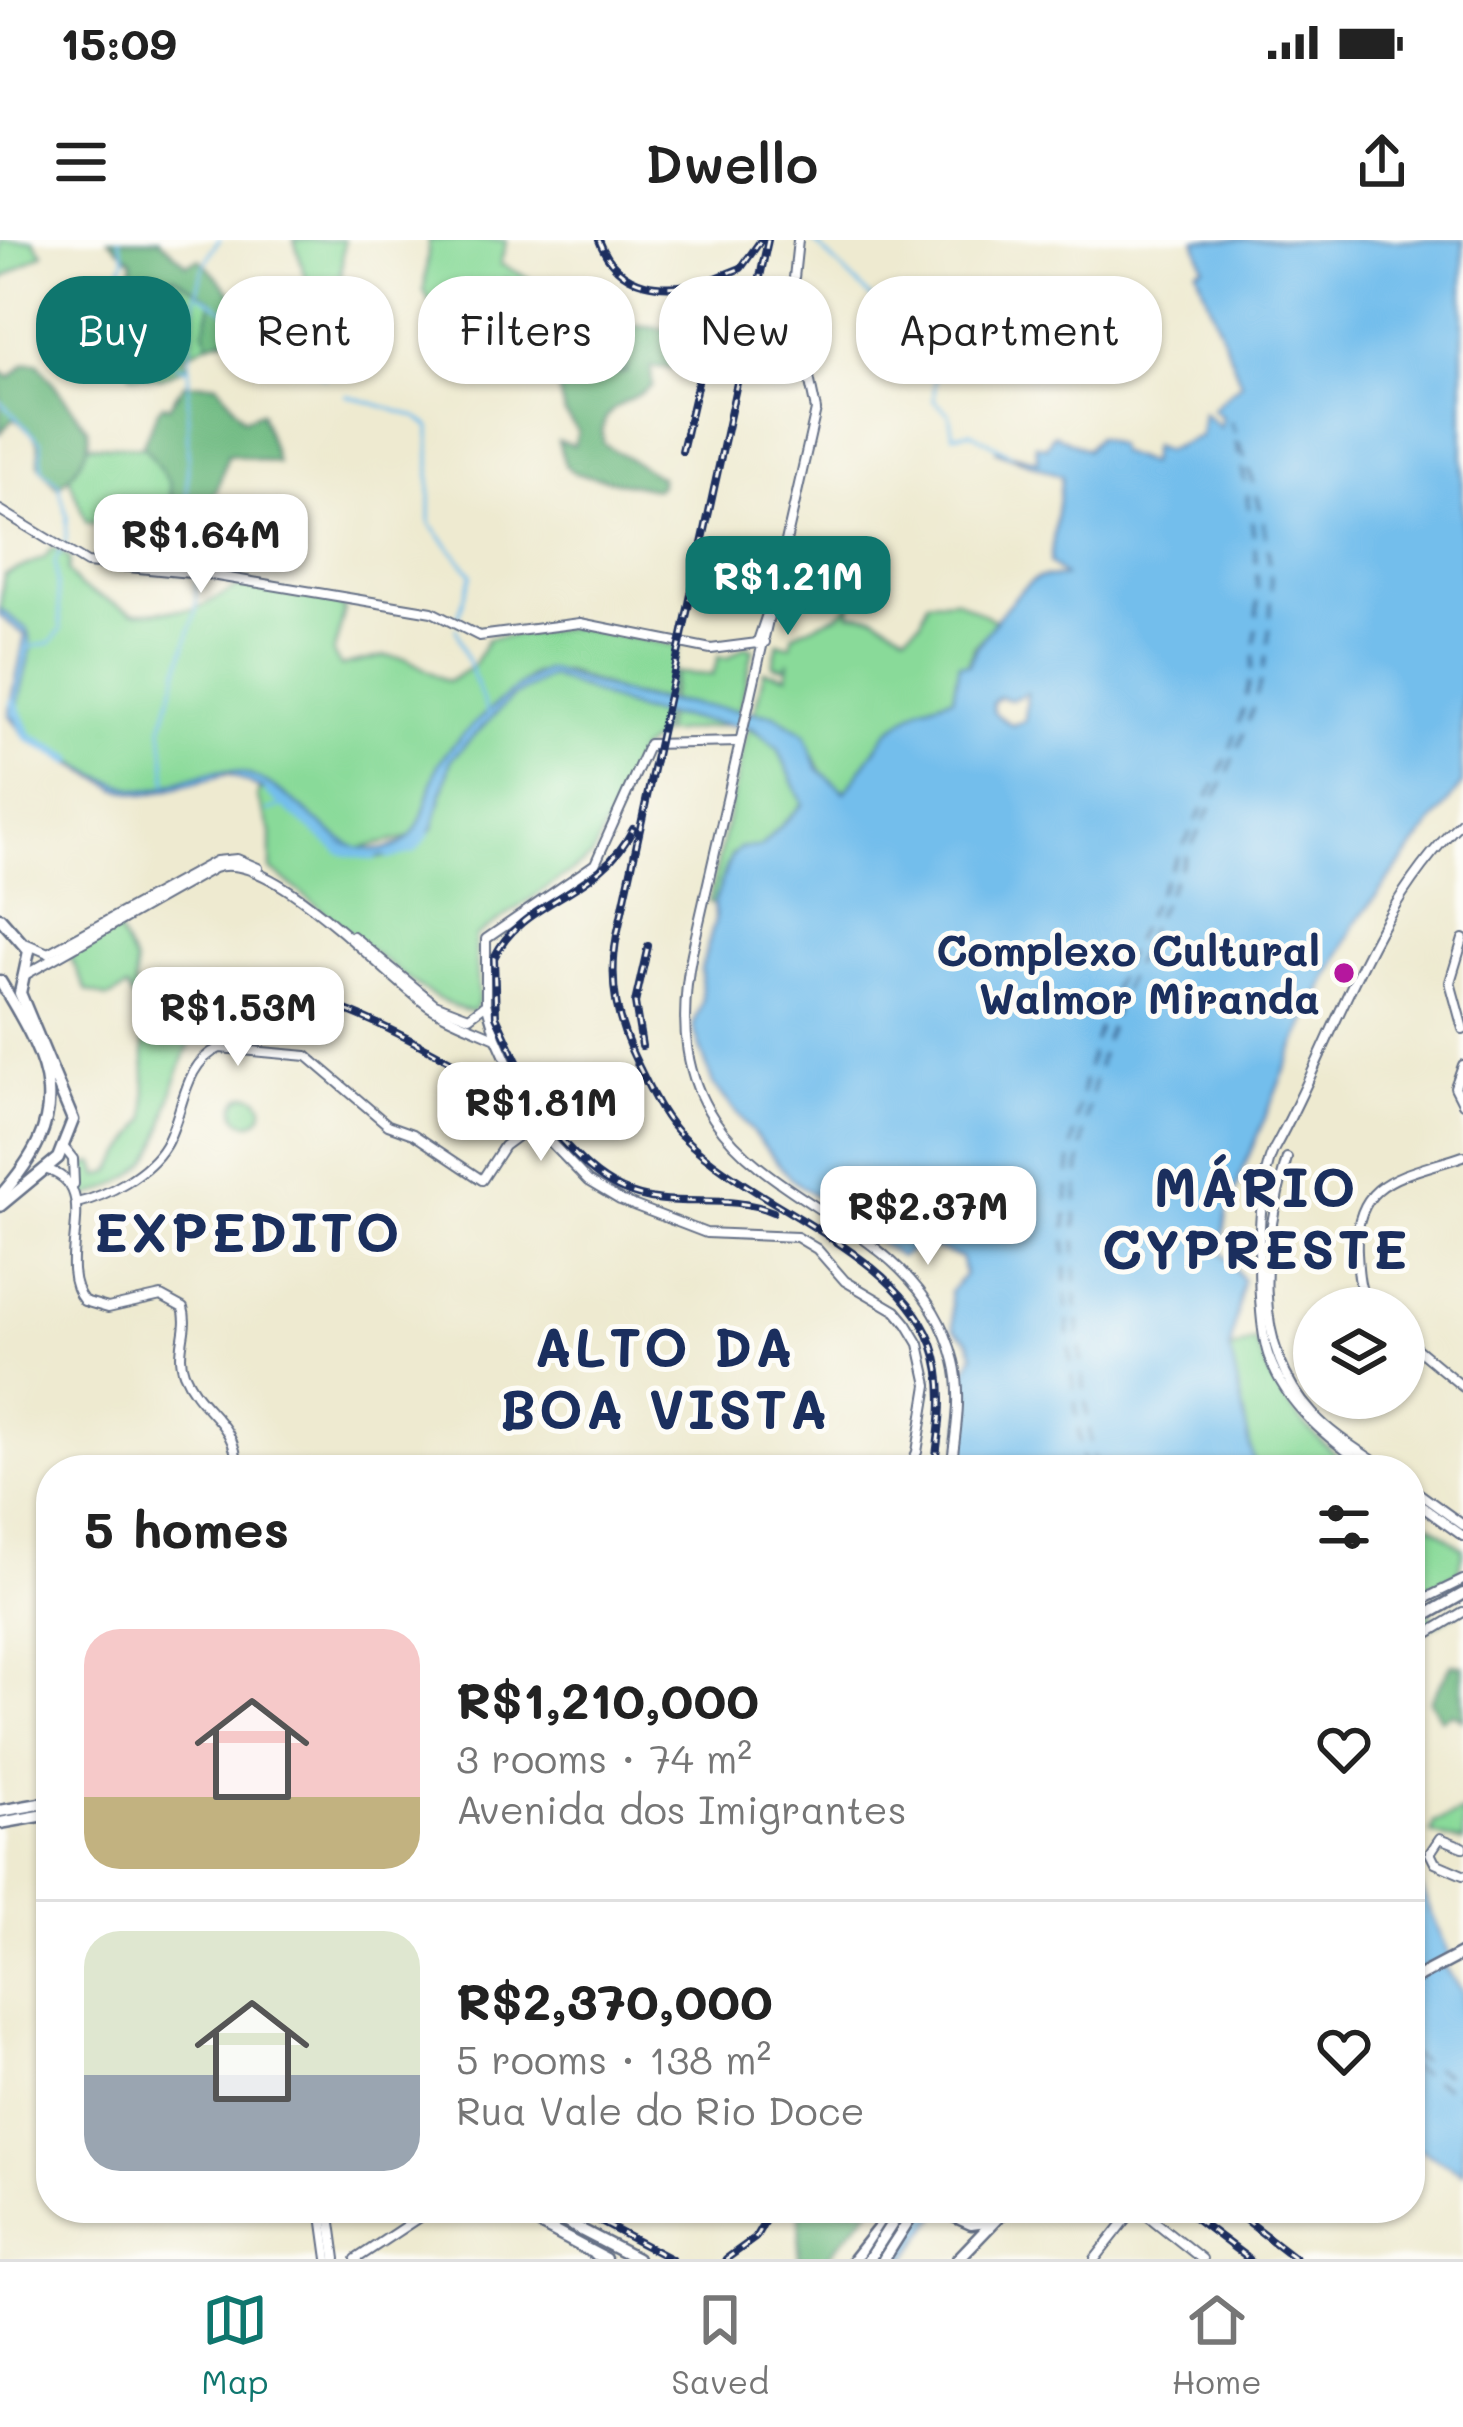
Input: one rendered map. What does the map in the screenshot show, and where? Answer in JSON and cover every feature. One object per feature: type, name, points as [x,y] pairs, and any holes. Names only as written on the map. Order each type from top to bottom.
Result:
[{"type":"main road","points":[[0,918],[27,944],[30,959],[22,976],[21,997],[64,1091],[71,1132],[46,1167],[0,1206]]},
{"type":"main road","points":[[0,981],[37,1045],[63,1149]]},
{"type":"main road","points":[[52,1101],[64,1091]]},
{"type":"main road","points":[[0,1196],[33,1154],[63,1149]]},
{"type":"main road","points":[[33,1154],[34,1166],[46,1167]]},
{"type":"main road","points":[[1425,1619],[1462,1602]]},
{"type":"main road","points":[[0,1810],[36,1804]]},
{"type":"main road","points":[[0,1823],[36,1817]]},
{"type":"main road","points":[[1425,1973],[1463,1953]]},
{"type":"main road","points":[[552,2223],[605,2259]]},
{"type":"main road","points":[[560,2223],[637,2259]]},
{"type":"main road","points":[[844,2259],[874,2223]]},
{"type":"main road","points":[[854,2259],[883,2223]]},
{"type":"main road","points":[[877,2259],[900,2223]]},
{"type":"main road","points":[[964,2223],[973,2242],[973,2259]]},
{"type":"main road","points":[[958,2259],[992,2223]]},
{"type":"main road","points":[[973,2259],[1004,2223]]},
{"type":"street","points":[[800,242],[793,305],[818,400],[685,993],[683,1034],[692,1074],[708,1112],[736,1148],[913,1283],[936,1317],[955,1364],[952,1455]]},
{"type":"street","points":[[0,510],[96,566],[211,575],[425,610],[485,637],[562,624],[603,624],[711,649],[762,638]]},
{"type":"street","points":[[740,742],[656,741],[646,746],[595,864],[486,939],[487,1008],[535,1123],[602,1190],[706,1232],[797,1237],[813,1245],[845,1281],[896,1311],[917,1339],[927,1379],[916,1455]]},
{"type":"street","points":[[1354,1455],[1319,1425],[1287,1378],[1271,1342],[1264,1265],[1276,1150],[1388,910],[1416,869],[1463,820]]},
{"type":"street","points":[[27,944],[48,952],[211,863],[237,859],[304,896],[435,1004],[495,1034]]},
{"type":"street","points":[[22,976],[214,868],[236,865],[305,904],[426,1005],[495,1034]]},
{"type":"street","points":[[1463,939],[1450,982],[1463,1029]]},
{"type":"street","points":[[469,1021],[487,1008]]},
{"type":"street","points":[[76,1200],[154,1160],[168,1140],[199,1063],[227,1047],[312,1058],[388,1125],[418,1137],[482,1180],[504,1146],[535,1123]]},
{"type":"street","points":[[1463,1065],[1455,1087],[1463,1103]]},
{"type":"street","points":[[62,1176],[63,1149]]},
{"type":"street","points":[[63,1149],[76,1200],[73,1276],[78,1294],[103,1308],[153,1296],[178,1301],[186,1320],[181,1365],[197,1396],[229,1430],[235,1455]]},
{"type":"street","points":[[1264,1265],[1287,1158],[1287,1149],[1276,1150]]},
{"type":"street","points":[[1361,1287],[1357,1252],[1363,1205],[1385,1182],[1463,1156]]},
{"type":"street","points":[[46,1167],[62,1176],[76,1200]]},
{"type":"street","points":[[1425,1355],[1463,1387]]},
{"type":"street","points":[[1319,1425],[1364,1455]]},
{"type":"street","points":[[1425,1497],[1463,1525]]},
{"type":"street","points":[[1425,1509],[1463,1536]]},
{"type":"street","points":[[1425,1598],[1463,1579]]},
{"type":"street","points":[[1425,1632],[1462,1602]]},
{"type":"street","points":[[1463,1847],[1440,1838],[1430,1853],[1435,1863],[1463,1875]]},
{"type":"street","points":[[327,2223],[332,2259]]},
{"type":"street","points":[[356,2259],[410,2223]]},
{"type":"street","points":[[1095,2259],[1124,2223]]},
{"type":"street","points":[[1155,2223],[1202,2259]]},
{"type":"green space","points":[[0,240],[33,240],[43,253],[2,279],[0,293]]},
{"type":"green space","points":[[109,240],[159,240],[187,264],[199,259],[205,264],[216,276],[215,341],[209,343],[204,331],[212,301],[191,287],[191,276],[121,276],[131,271],[133,261]]},
{"type":"green space","points":[[294,240],[344,240],[341,276],[306,276]]},
{"type":"green space","points":[[429,240],[507,240],[500,264],[525,276],[425,276]]},
{"type":"green space","points":[[191,285],[212,301],[204,331],[209,343],[191,352]]},
{"type":"green space","points":[[635,326],[659,328],[659,367],[651,367],[652,386],[609,414],[602,432],[604,444],[660,477],[655,489],[574,473],[565,465],[558,441],[574,445],[578,432],[564,412],[557,384],[635,384]]},
{"type":"green space","points":[[26,363],[36,363],[36,384],[54,384],[88,429],[80,461],[57,487],[39,464],[39,448],[27,427],[14,418],[0,433],[0,370],[10,378]]},
{"type":"green space","points":[[184,384],[218,384],[244,419],[261,412],[277,463],[228,454],[217,490],[193,531],[177,525],[169,482],[143,444],[157,412],[163,405],[169,407]]},
{"type":"green space","points":[[88,445],[145,447],[169,482],[174,515],[135,517],[116,529],[86,522],[69,477]]},
{"type":"green space","points":[[53,547],[70,558],[68,572],[80,587],[134,613],[195,609],[242,585],[336,601],[345,610],[333,654],[341,666],[385,656],[407,659],[448,682],[473,666],[488,639],[575,627],[679,646],[666,700],[628,695],[565,671],[533,673],[445,755],[423,824],[411,837],[357,849],[280,791],[251,776],[212,773],[138,789],[79,766],[24,729],[15,719],[29,636],[0,609],[4,575],[44,558]]},
{"type":"green space","points":[[955,599],[998,622],[974,646],[968,664],[959,665],[953,697],[921,707],[889,730],[849,790],[827,779],[792,726],[754,715],[764,671],[787,676],[789,661],[786,668],[773,665],[778,643],[791,645],[793,634],[838,615],[850,604],[850,613],[875,616],[906,633],[921,621],[928,601]]},
{"type":"green space","points":[[745,646],[753,649],[739,714],[670,701],[676,673],[713,675],[718,657],[728,658]]},
{"type":"green space","points":[[558,676],[640,711],[663,715],[659,735],[639,751],[592,857],[475,937],[479,1002],[473,1011],[453,1006],[401,974],[271,870],[271,832],[257,797],[260,786],[368,858],[433,828],[451,759],[512,697],[542,677]]},
{"type":"green space","points":[[667,715],[738,723],[663,734]]},
{"type":"green space","points":[[748,727],[778,747],[803,804],[760,847],[732,854],[714,903],[709,902]]},
{"type":"green space","points":[[118,930],[135,964],[135,991],[202,1000],[156,1147],[132,1175],[82,1198],[80,1165],[95,1163],[99,1176],[111,1172],[147,1118],[142,1017],[127,988],[108,998],[87,991],[69,955]]},
{"type":"green space","points":[[249,1095],[259,1099],[263,1109],[259,1119],[249,1123],[239,1119],[235,1109],[239,1099]]},
{"type":"green space","points":[[1255,1340],[1293,1410],[1293,1419],[1300,1419],[1337,1455],[1252,1455],[1230,1350]]},
{"type":"green space","points":[[1425,1520],[1463,1549],[1458,1573],[1425,1590]]},
{"type":"green space","points":[[1463,1582],[1463,1589],[1427,1610],[1434,1620],[1463,1605],[1463,1609],[1425,1632],[1425,1603]]},
{"type":"green space","points":[[1452,1664],[1463,1666],[1463,1720],[1453,1713],[1441,1719],[1430,1701]]},
{"type":"green space","points":[[1463,1812],[1463,1843],[1431,1833],[1434,1823]]},
{"type":"green space","points":[[800,2223],[858,2223],[826,2259],[799,2259]]},
{"type":"water","points":[[1195,240],[1463,240],[1462,784],[1355,924],[1301,1032],[1227,1213],[1221,1251],[1243,1280],[1230,1349],[1252,1455],[960,1455],[966,1370],[974,1354],[968,1340],[954,1329],[950,1292],[965,1274],[961,1257],[926,1247],[900,1257],[790,1178],[713,1084],[693,1027],[702,1001],[701,969],[715,920],[714,903],[730,858],[740,848],[760,847],[803,804],[778,748],[752,728],[640,711],[550,676],[512,697],[451,759],[433,828],[419,843],[396,856],[368,858],[328,838],[281,798],[228,774],[146,795],[118,789],[29,740],[9,715],[25,635],[0,616],[0,609],[27,629],[31,648],[15,719],[39,741],[79,766],[138,789],[212,773],[238,773],[251,776],[280,791],[358,849],[380,850],[408,839],[443,757],[506,696],[549,669],[635,697],[775,715],[805,734],[818,769],[845,792],[889,730],[921,707],[953,697],[959,664],[969,664],[988,631],[1028,584],[1064,576],[1050,562],[1062,476],[995,450],[1038,461],[1036,445],[1046,447],[1054,434],[1087,450],[1097,437],[1117,445],[1118,452],[1149,464],[1152,446],[1165,451],[1200,436],[1203,413],[1220,427],[1222,417],[1212,409],[1241,383],[1197,269],[1204,266]],"holes":[[[1027,693],[1025,721],[1012,725],[994,713],[992,703],[999,697],[1011,700]]]},
{"type":"water","points":[[1425,1898],[1451,1958],[1445,1967],[1463,1991],[1463,2172],[1425,2152]]},
{"type":"water","points":[[917,2223],[931,2223],[906,2259],[892,2259]]},
{"type":"waterway","points":[[118,276],[125,259],[119,240]]},
{"type":"waterway","points":[[190,569],[184,556],[190,341],[205,264],[220,240]]},
{"type":"waterway","points":[[812,240],[889,315],[884,336],[935,376],[934,400],[949,414],[953,435],[971,432],[1012,455]]},
{"type":"waterway","points":[[201,295],[215,304]]},
{"type":"waterway","points":[[346,395],[417,417],[430,427],[430,524],[472,574],[457,620]]},
{"type":"waterway","points":[[0,401],[41,442],[42,468],[58,483],[67,516],[66,541],[55,561],[61,630],[50,643],[30,647]]},
{"type":"waterway","points":[[167,783],[162,727],[196,610],[196,577]]},
{"type":"waterway","points":[[456,629],[488,715]]},
{"type":"waterway","points":[[14,703],[28,736],[71,760]]},
{"type":"waterway","points":[[269,791],[341,850],[373,856]]},
{"type":"waterway","points":[[268,811],[287,805]]},
{"type":"waterway","points":[[390,855],[413,849],[425,834]]},
{"type":"ferry route","points":[[1093,1455],[1076,1266],[1076,1216],[1087,1114],[1128,977],[1235,755],[1260,682],[1271,604],[1263,518],[1230,421]]},
{"type":"ferry route","points":[[1082,1455],[1067,1306],[1067,1199],[1073,1145],[1096,1037],[1121,968],[1220,773],[1248,689],[1255,647],[1256,563],[1234,435]]},
{"type":"ferry route","points":[[1425,2062],[1463,2084]]},
{"type":"ferry route","points":[[1425,2075],[1463,2096]]},
{"type":"railway","points":[[599,240],[618,269],[644,284],[659,286]]},
{"type":"railway","points":[[721,276],[741,268],[761,240]]},
{"type":"railway","points":[[768,240],[617,935],[616,1003],[648,1085],[682,1136],[745,1185],[855,1254],[913,1310],[932,1344],[939,1375],[936,1455]]},
{"type":"railway","points":[[682,451],[697,384]]},
{"type":"railway","points":[[543,1118],[496,1016],[494,958],[523,922],[601,869],[633,829]]},
{"type":"railway","points":[[642,1046],[635,1003],[648,946]]},
{"type":"railway","points":[[241,992],[331,1005],[430,1050],[525,1106],[593,1171],[621,1189],[659,1199],[736,1203],[773,1212]]},
{"type":"railway","points":[[603,2223],[671,2259]]},
{"type":"railway","points":[[726,2259],[755,2238],[764,2223]]},
{"type":"railway","points":[[1202,2223],[1249,2259]]},
{"type":"railway","points":[[1249,2223],[1296,2259]]},
{"type":"place","name":"Complexo Cultural Walmor Miranda","points":[[1344,973]]},
{"type":"district","name":"MÁRIO CYPRESTE","points":[[1256,1216]]},
{"type":"district","name":"EXPEDITO","points":[[248,1230]]},
{"type":"district","name":"ALTO DA BOA VISTA","points":[[665,1376]]}]
